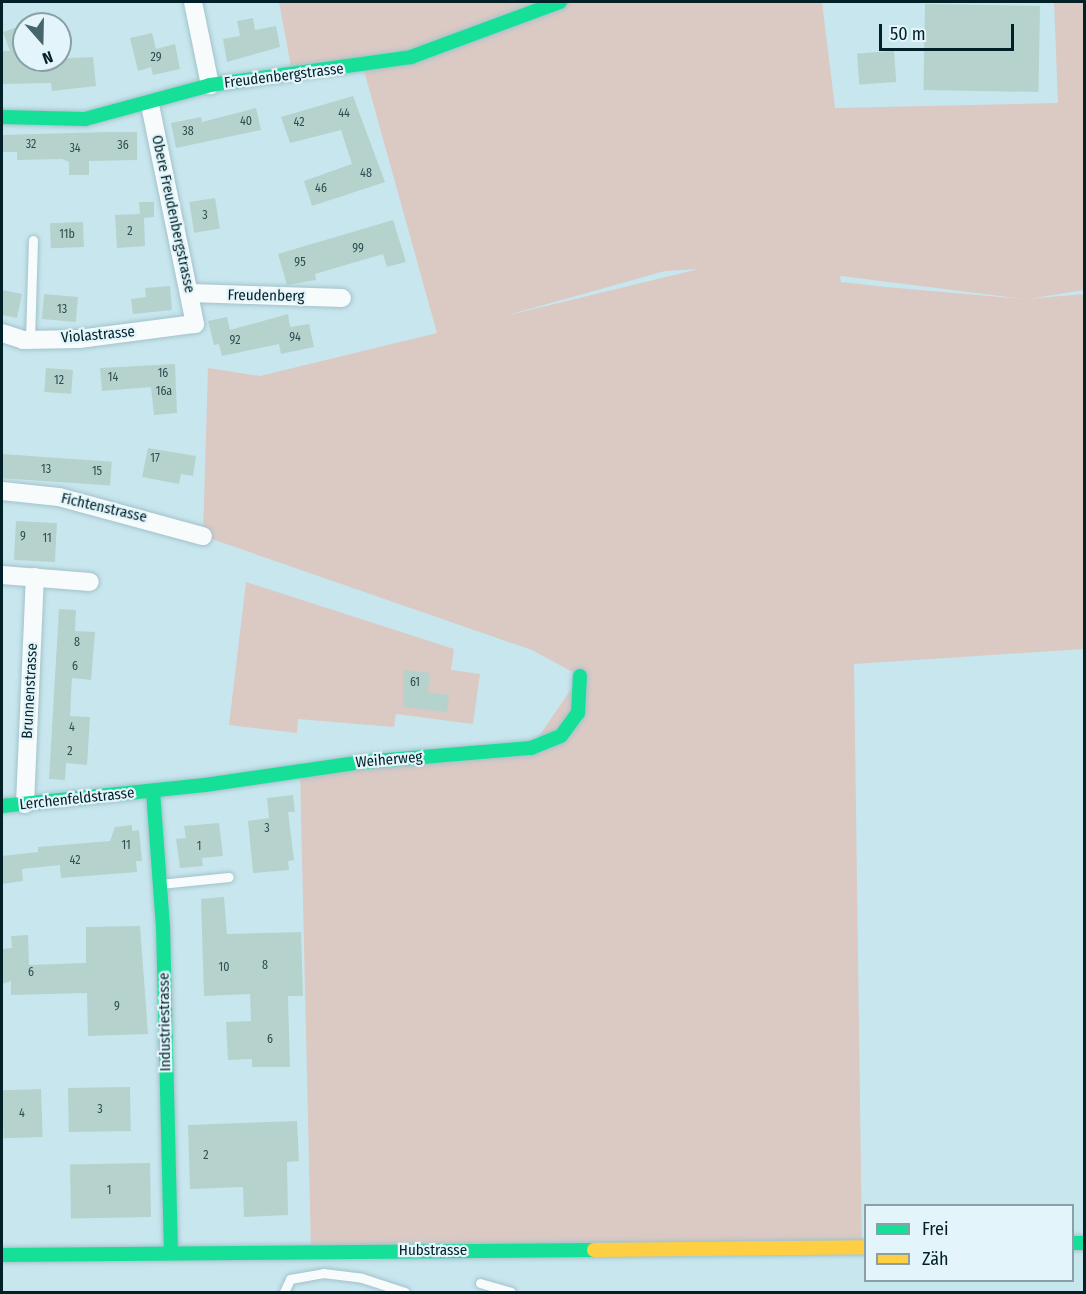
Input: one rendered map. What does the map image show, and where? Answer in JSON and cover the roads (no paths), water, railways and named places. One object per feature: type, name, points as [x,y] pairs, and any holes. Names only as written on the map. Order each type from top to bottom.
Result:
[{"type":"street","points":[[193,2],[210,85]]},
{"type":"street","name":"Freudenbergstrasse","points":[[2,117],[85,119],[150,105],[210,85],[411,57],[560,2]]},
{"type":"street","name":"Obere Freudenbergstrasse","points":[[150,105],[195,324]]},
{"type":"street","name":"Freudenberg","points":[[190,293],[342,298]]},
{"type":"street","name":"Violastrasse","points":[[2,333],[30,340],[79,339],[195,324]]},
{"type":"street","name":"Fichtenstrasse","points":[[2,491],[70,499],[203,536]]},
{"type":"street","points":[[2,575],[90,582]]},
{"type":"street","name":"Brunnenstrasse","points":[[25,804],[35,578]]},
{"type":"street","name":"Weiherweg","points":[[153,791],[342,764],[531,748],[561,736],[578,713],[580,676]]},
{"type":"street","name":"Lerchenfeldstrasse","points":[[2,806],[153,791]]},
{"type":"street","name":"Industriestrasse","points":[[153,791],[160,884],[171,1253]]},
{"type":"street","name":"Hubstrasse","points":[[2,1255],[864,1247]]},
{"type":"lane","points":[[30,340],[33,240]]},
{"type":"lane","points":[[160,884],[229,877]]},
{"type":"lane","points":[[284,1293],[290,1279],[323,1273],[362,1278],[405,1293]]},
{"type":"lane","points":[[480,1283],[511,1293]]}]
